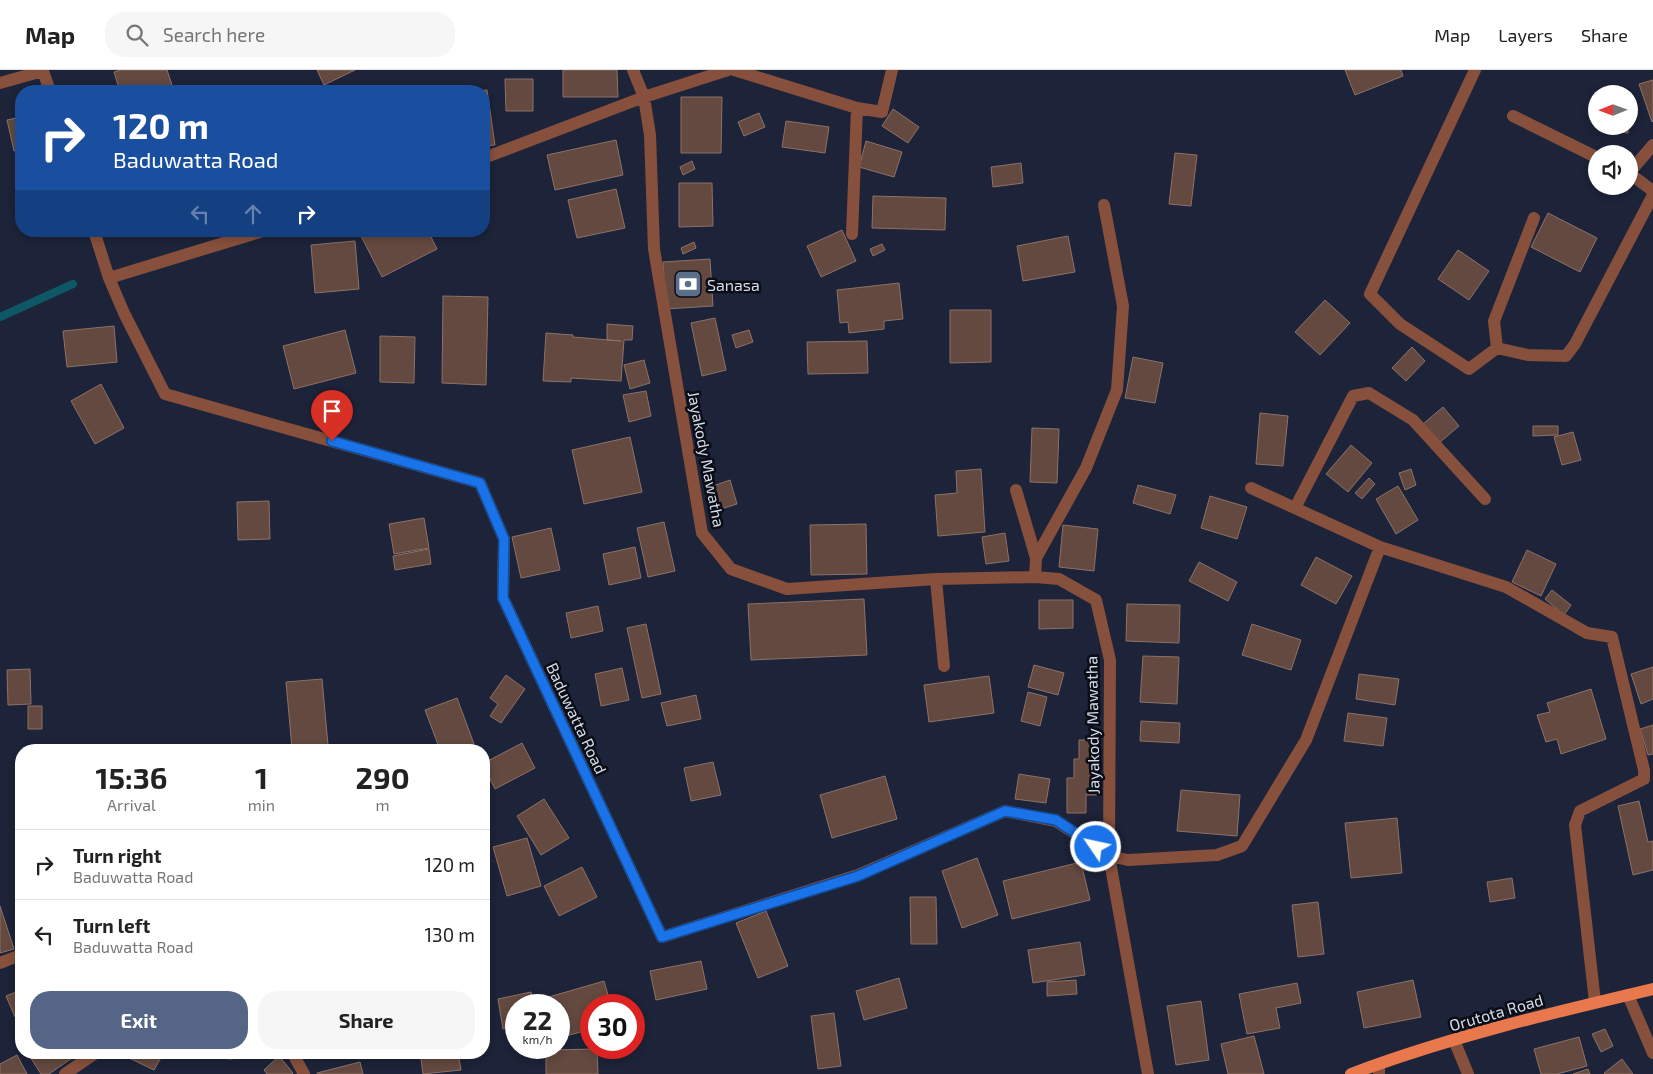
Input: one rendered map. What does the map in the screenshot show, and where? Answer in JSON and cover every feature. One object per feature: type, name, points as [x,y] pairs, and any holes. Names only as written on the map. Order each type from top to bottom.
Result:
[{"type":"main road","name":"Orutota Road","points":[[1351,1074],[1379,1069],[1454,1040],[1504,1024],[1653,989]]},
{"type":"street","points":[[0,83],[44,70],[48,85]]},
{"type":"street","name":"Jayakody Mawatha","points":[[633,70],[644,97],[650,135],[654,249],[702,533],[731,569],[786,589],[936,579],[1035,577],[1059,579],[1096,600],[1110,660],[1109,856],[1148,1074]]},
{"type":"street","points":[[490,156],[644,97],[728,70]]},
{"type":"street","points":[[734,70],[857,108],[882,112],[892,70]]},
{"type":"street","points":[[1476,70],[1370,294],[1400,324],[1469,369],[1496,348]]},
{"type":"street","points":[[852,234],[857,108]]},
{"type":"street","points":[[1513,116],[1588,153]]},
{"type":"street","points":[[1638,162],[1653,145]]},
{"type":"street","points":[[1638,180],[1653,192]]},
{"type":"street","points":[[1496,348],[1528,355],[1566,356],[1575,344],[1653,195]]},
{"type":"street","points":[[1036,558],[1086,468],[1117,390],[1123,306],[1104,205]]},
{"type":"street","points":[[1496,348],[1494,320],[1534,218]]},
{"type":"street","name":"Baduwatta Road","points":[[96,237],[109,278],[124,313],[165,394],[480,483],[504,539],[503,598],[662,937],[858,876],[1005,811],[1056,820],[1109,856]]},
{"type":"street","points":[[109,278],[243,237]]},
{"type":"street","points":[[1295,508],[1353,396],[1368,392],[1413,420],[1485,499]]},
{"type":"street","points":[[1251,488],[1380,547],[1506,587],[1587,633],[1612,637],[1644,770],[1644,779],[1580,810],[1575,825],[1595,1002]]},
{"type":"street","points":[[1016,490],[1036,558],[1035,577]]},
{"type":"street","points":[[1109,856],[1128,860],[1217,855],[1242,846],[1306,740],[1380,547]]},
{"type":"street","points":[[936,579],[944,666]]},
{"type":"street","points":[[0,963],[15,957]]},
{"type":"street","points":[[1628,995],[1653,1053]]},
{"type":"street","points":[[1454,1040],[1468,1074]]},
{"type":"street","points":[[64,1074],[86,1059]]},
{"type":"street","points":[[296,1059],[304,1074]]},
{"type":"building","points":[[120,70],[167,70],[172,85],[118,85],[114,72]]},
{"type":"building","points":[[317,70],[355,70],[324,85]]},
{"type":"building","points":[[563,70],[617,70],[618,97],[563,97]]},
{"type":"building","points":[[1345,70],[1401,70],[1403,76],[1355,95]]},
{"type":"building","points":[[505,79],[533,79],[533,111],[506,111]]},
{"type":"building","points":[[1653,80],[1653,121],[1652,122],[1639,84]]},
{"type":"building","points":[[681,97],[722,97],[721,153],[681,153]]},
{"type":"building","points":[[893,109],[919,127],[908,143],[882,126]]},
{"type":"building","points":[[490,111],[495,145],[490,145]]},
{"type":"building","points":[[759,113],[765,127],[744,136],[738,122]]},
{"type":"building","points":[[15,118],[14,151],[7,120]]},
{"type":"building","points":[[786,121],[829,127],[825,153],[782,147]]},
{"type":"building","points":[[616,140],[623,175],[555,190],[547,155]]},
{"type":"building","points":[[866,141],[902,152],[894,177],[859,167]]},
{"type":"building","points":[[1175,153],[1197,155],[1191,206],[1169,204]]},
{"type":"building","points":[[692,161],[695,169],[683,175],[680,167]]},
{"type":"building","points":[[1021,163],[1023,183],[993,187],[991,167]]},
{"type":"building","points":[[679,183],[712,183],[713,226],[679,227]]},
{"type":"building","points":[[616,189],[625,228],[577,238],[568,200]]},
{"type":"building","points":[[873,196],[946,198],[945,230],[872,228]]},
{"type":"building","points":[[1548,213],[1597,238],[1580,272],[1531,247]]},
{"type":"building","points":[[842,230],[856,261],[821,277],[807,246]]},
{"type":"building","points":[[1068,236],[1075,272],[1023,281],[1017,246]]},
{"type":"building","points":[[362,237],[431,237],[437,249],[382,277]]},
{"type":"building","points":[[355,241],[359,289],[315,293],[311,245]]},
{"type":"building","points":[[694,242],[696,248],[683,254],[681,248]]},
{"type":"building","points":[[882,244],[885,250],[873,256],[870,249]]},
{"type":"building","points":[[1458,250],[1489,271],[1469,300],[1438,279]]},
{"type":"building","name":"Sanasa","points":[[710,259],[713,306],[666,309],[663,262]]},
{"type":"building","points":[[899,283],[903,319],[884,321],[884,329],[849,333],[848,322],[840,323],[837,290]]},
{"type":"building","points":[[443,296],[488,297],[486,385],[442,383]]},
{"type":"building","points":[[1325,300],[1350,323],[1320,355],[1295,332]]},
{"type":"building","points":[[950,310],[991,310],[991,362],[950,363]]},
{"type":"building","points":[[715,318],[726,370],[702,376],[691,323]]},
{"type":"building","points":[[607,324],[633,326],[632,340],[624,340],[621,381],[571,378],[571,382],[543,381],[546,333],[607,340]]},
{"type":"building","points":[[114,326],[117,362],[67,367],[63,331]]},
{"type":"building","points":[[345,330],[356,373],[294,389],[283,346]]},
{"type":"building","points":[[749,330],[753,342],[736,348],[732,335]]},
{"type":"building","points":[[380,336],[415,337],[414,383],[380,382]]},
{"type":"building","points":[[867,341],[868,373],[808,374],[807,342]]},
{"type":"building","points":[[1412,347],[1425,361],[1406,381],[1392,368]]},
{"type":"building","points":[[1133,357],[1163,363],[1155,403],[1125,398]]},
{"type":"building","points":[[644,360],[650,383],[630,389],[624,365]]},
{"type":"building","points":[[101,384],[124,428],[95,444],[71,401]]},
{"type":"building","points":[[646,391],[651,416],[629,422],[623,395]]},
{"type":"building","points":[[1443,407],[1459,426],[1439,443],[1423,424]]},
{"type":"building","points":[[1260,413],[1288,416],[1283,466],[1256,464]]},
{"type":"building","points":[[1533,426],[1558,426],[1558,435],[1533,436]]},
{"type":"building","points":[[1032,428],[1059,429],[1057,483],[1030,482]]},
{"type":"building","points":[[1573,432],[1581,460],[1562,465],[1554,437]]},
{"type":"building","points":[[630,437],[642,492],[584,504],[572,450]]},
{"type":"building","points":[[1351,445],[1372,463],[1348,492],[1326,474]]},
{"type":"building","points":[[981,469],[985,532],[938,536],[935,495],[957,493],[956,471]]},
{"type":"building","points":[[1411,469],[1416,485],[1405,490],[1399,473]]},
{"type":"building","points":[[1369,478],[1375,484],[1362,499],[1355,493]]},
{"type":"building","points":[[730,480],[737,504],[721,509],[713,486]]},
{"type":"building","points":[[1138,485],[1176,495],[1170,514],[1133,503]]},
{"type":"building","points":[[1398,486],[1418,520],[1396,534],[1376,499]]},
{"type":"building","points":[[1210,496],[1247,507],[1237,539],[1201,528]]},
{"type":"building","points":[[269,501],[270,539],[238,540],[237,502]]},
{"type":"building","points":[[424,518],[429,548],[394,554],[389,524]]},
{"type":"building","points":[[664,522],[675,571],[648,577],[637,528]]},
{"type":"building","points":[[866,524],[867,574],[811,575],[810,525]]},
{"type":"building","points":[[1063,525],[1098,529],[1094,571],[1059,567]]},
{"type":"building","points":[[551,528],[560,570],[521,578],[512,537]]},
{"type":"building","points":[[1005,533],[1009,561],[986,564],[982,537]]},
{"type":"building","points":[[635,547],[641,578],[609,585],[603,554]]},
{"type":"building","points":[[429,549],[431,564],[395,570],[393,556]]},
{"type":"building","points":[[1527,550],[1556,564],[1541,596],[1512,582]]},
{"type":"building","points":[[1316,557],[1352,576],[1336,604],[1301,585]]},
{"type":"building","points":[[1199,562],[1237,582],[1228,601],[1189,581]]},
{"type":"building","points":[[1552,590],[1571,605],[1564,615],[1545,599]]},
{"type":"building","points":[[864,599],[867,655],[751,660],[748,604]]},
{"type":"building","points":[[1039,600],[1073,600],[1073,628],[1039,629]]},
{"type":"building","points":[[1127,604],[1180,605],[1179,643],[1126,641]]},
{"type":"building","points":[[598,606],[603,631],[571,638],[566,613]]},
{"type":"building","points":[[646,624],[661,694],[642,698],[627,628]]},
{"type":"building","points":[[1252,624],[1301,640],[1291,670],[1242,655]]},
{"type":"building","points":[[1143,656],[1179,657],[1177,704],[1140,702]]},
{"type":"building","points":[[1034,665],[1064,673],[1058,695],[1028,687]]},
{"type":"building","points":[[1653,667],[1653,699],[1641,704],[1631,674]]},
{"type":"building","points":[[622,668],[629,700],[601,706],[595,674]]},
{"type":"building","points":[[30,669],[31,704],[8,705],[7,670]]},
{"type":"building","points":[[1359,674],[1399,679],[1395,705],[1356,699]]},
{"type":"building","points":[[506,675],[525,689],[501,723],[490,716],[498,704],[490,698]]},
{"type":"building","points":[[989,676],[994,713],[929,722],[924,685]]},
{"type":"building","points":[[322,679],[328,744],[292,744],[286,682]]},
{"type":"building","points":[[1591,689],[1606,739],[1561,754],[1557,739],[1546,742],[1537,715],[1550,712],[1547,703]]},
{"type":"building","points":[[1028,692],[1047,697],[1040,726],[1021,721]]},
{"type":"building","points":[[696,695],[701,719],[667,726],[661,703]]},
{"type":"building","points":[[457,698],[474,744],[438,744],[425,710]]},
{"type":"building","points":[[28,706],[42,706],[42,729],[28,729]]},
{"type":"building","points":[[1348,713],[1387,718],[1383,746],[1344,741]]},
{"type":"building","points":[[1141,721],[1180,723],[1179,743],[1140,741]]},
{"type":"building","points":[[1653,725],[1653,754],[1648,755],[1640,729]]},
{"type":"building","points":[[1079,740],[1098,740],[1097,795],[1086,795],[1086,813],[1067,813],[1067,778],[1074,778],[1074,759],[1079,759]]},
{"type":"building","points":[[522,743],[535,768],[495,789],[490,779],[490,760]]},
{"type":"building","points":[[713,762],[721,795],[691,801],[684,768]]},
{"type":"building","points":[[1019,774],[1050,779],[1046,803],[1015,799]]},
{"type":"building","points":[[885,776],[897,819],[832,838],[820,795]]},
{"type":"building","points":[[1181,790],[1240,795],[1237,836],[1177,831]]},
{"type":"building","points":[[544,799],[569,838],[541,855],[517,816]]},
{"type":"building","points":[[1639,801],[1648,842],[1653,841],[1653,870],[1633,875],[1618,806]]},
{"type":"building","points":[[1397,818],[1402,873],[1351,878],[1345,823]]},
{"type":"building","points":[[527,838],[541,886],[507,896],[493,847]]},
{"type":"building","points":[[977,858],[998,915],[962,928],[942,871]]},
{"type":"building","points":[[1081,862],[1090,900],[1012,919],[1003,881]]},
{"type":"building","points":[[582,867],[597,897],[559,916],[544,886]]},
{"type":"building","points":[[1512,878],[1515,898],[1490,902],[1487,882]]},
{"type":"building","points":[[910,897],[936,897],[937,944],[911,944]]},
{"type":"building","points":[[1318,902],[1324,954],[1298,957],[1292,905]]},
{"type":"building","points":[[0,906],[14,949],[0,953]]},
{"type":"building","points":[[766,911],[788,966],[758,978],[736,923]]},
{"type":"building","points":[[1080,942],[1085,975],[1033,983],[1028,950]]},
{"type":"building","points":[[701,961],[707,989],[656,1000],[650,971]]},
{"type":"building","points":[[899,978],[907,1008],[864,1020],[856,991]]},
{"type":"building","points":[[1076,980],[1077,994],[1047,996],[1047,982]]},
{"type":"building","points":[[1413,980],[1421,1017],[1364,1028],[1357,992]]},
{"type":"building","points":[[604,981],[608,994],[580,994],[580,1032],[570,1035],[570,994],[559,994]]},
{"type":"building","points":[[1297,983],[1301,1003],[1276,1008],[1280,1028],[1247,1034],[1239,994]]},
{"type":"building","points":[[15,992],[15,1017],[6,996]]},
{"type":"building","points":[[505,998],[505,1029],[503,1029],[498,999]]},
{"type":"building","points":[[1201,1001],[1209,1060],[1176,1065],[1167,1006]]},
{"type":"building","points":[[834,1013],[841,1066],[818,1069],[811,1016]]},
{"type":"building","points":[[1605,1029],[1613,1046],[1601,1052],[1592,1034]]},
{"type":"building","points":[[1254,1036],[1264,1074],[1228,1074],[1221,1044]]},
{"type":"building","points":[[1579,1037],[1587,1066],[1557,1074],[1541,1074],[1534,1049]]},
{"type":"building","points":[[580,1049],[580,1059],[597,1059],[598,1074],[546,1074],[546,1059],[570,1059],[570,1050]]},
{"type":"building","points":[[15,1056],[15,1059],[19,1059],[27,1074],[0,1074],[0,1064]]},
{"type":"building","points":[[31,1059],[71,1059],[49,1074],[41,1074]]},
{"type":"building","points":[[131,1059],[160,1059],[154,1070]]},
{"type":"building","points":[[276,1059],[281,1059],[293,1073],[267,1074],[264,1070]]},
{"type":"building","points":[[421,1059],[459,1059],[461,1070],[423,1074]]},
{"type":"building","points":[[1622,1059],[1633,1074],[1604,1073]]},
{"type":"building","points":[[360,1062],[363,1074],[317,1074],[317,1073]]},
{"type":"building","points":[[1588,1069],[1590,1074],[1573,1074]]},
{"type":"waterway","points":[[0,317],[73,284]]},
{"type":"place","name":"Sanasa","points":[[688,284]]},
{"type":"route","points":[[332,441],[480,483],[504,539],[503,598],[662,937],[858,876],[1005,811],[1056,820],[1096,847]]}]
